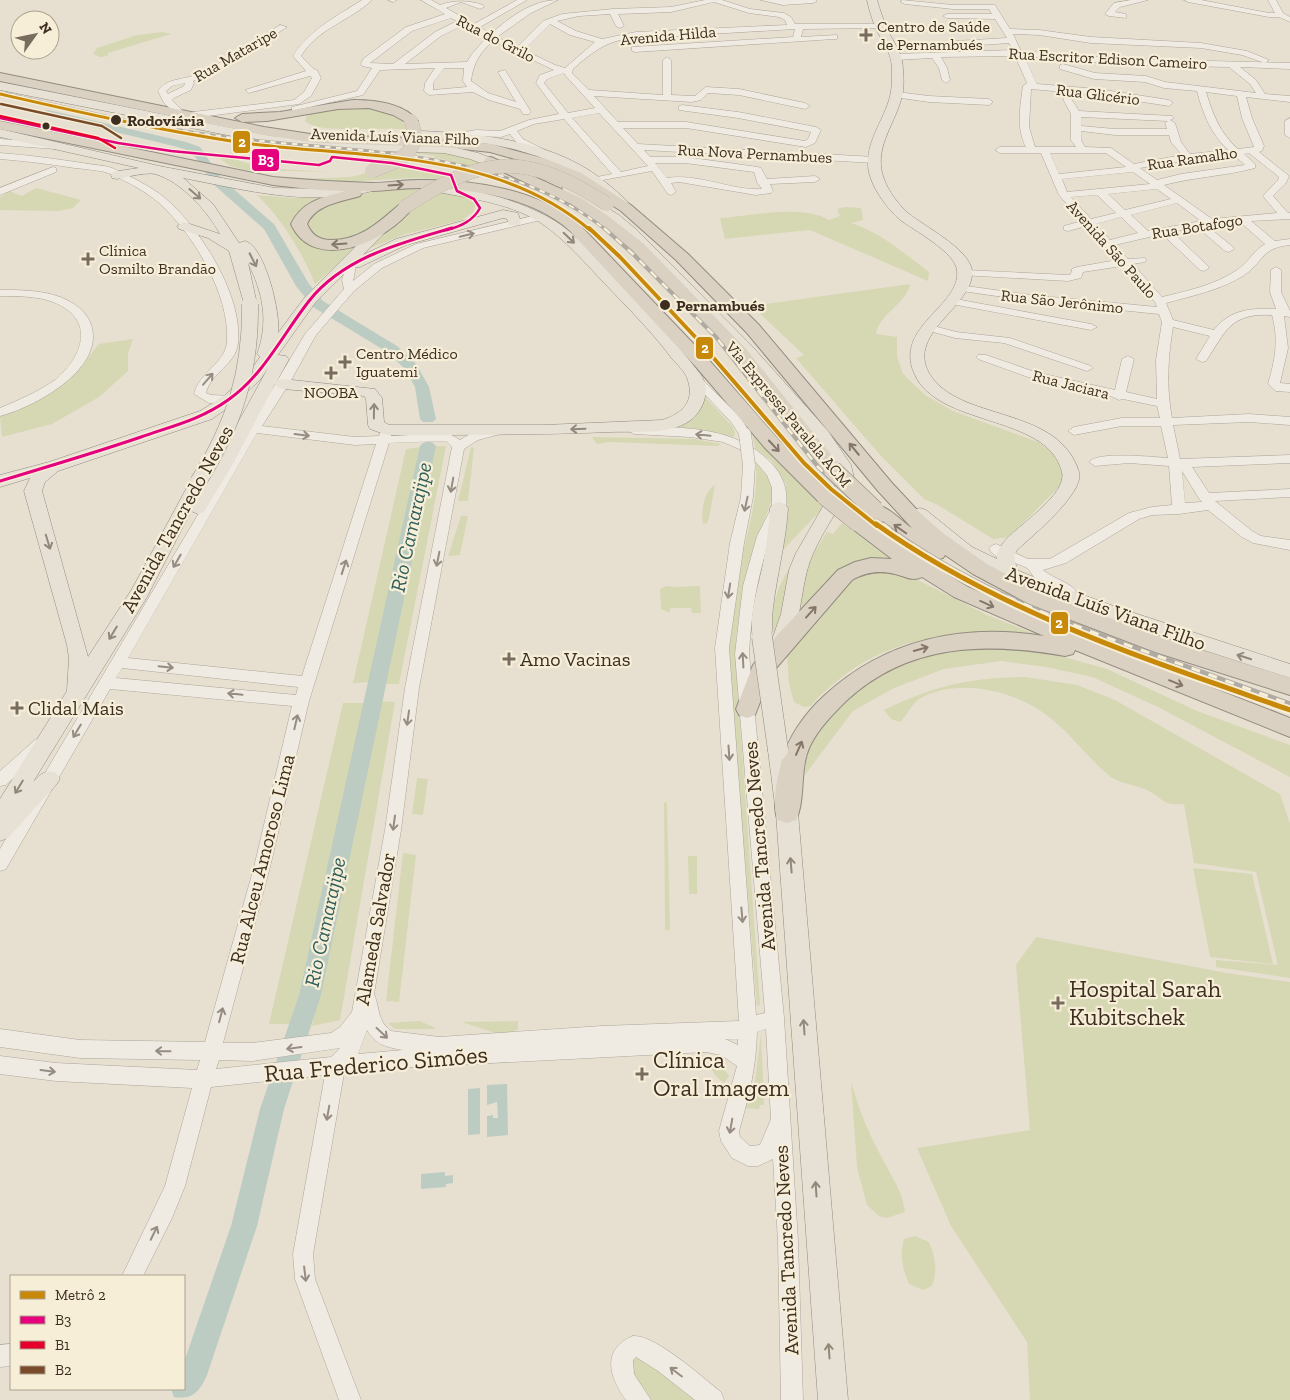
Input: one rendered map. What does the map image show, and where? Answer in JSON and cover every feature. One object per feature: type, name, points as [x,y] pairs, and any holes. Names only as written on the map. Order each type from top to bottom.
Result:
[{"type":"highway","points":[[0,77],[264,131],[338,141],[420,142],[460,148],[504,168]]},
{"type":"highway","points":[[187,115],[256,118],[333,102],[366,104],[388,108],[411,121],[415,128],[416,138],[411,149],[395,161],[372,171],[323,176],[246,179]]},
{"type":"highway","points":[[0,126],[29,131],[156,166],[246,179],[305,185],[375,187]]},
{"type":"highway","name":"Avenida Luís Viana Filho","points":[[420,142],[474,146],[518,155],[559,169],[592,185],[626,208],[682,257],[740,316],[785,366],[913,518],[937,539],[980,569],[1036,599],[1163,646],[1290,687]]},
{"type":"highway","points":[[375,187],[312,207],[306,211],[299,224],[302,234],[318,244],[330,245],[354,242],[383,227],[405,207],[434,188],[467,172],[491,167],[516,165],[546,170],[588,190],[607,204],[658,247],[735,323],[785,366]]},
{"type":"highway","name":"Via Expressa Paralela ACM","points":[[504,168],[576,201],[603,219],[638,247],[740,353],[833,470],[875,510],[902,531],[969,572],[1004,588],[1036,599]]},
{"type":"highway","name":"Avenida Luís Viana Filho","points":[[375,187],[418,184],[481,187],[533,203],[565,219],[696,356],[745,423],[825,496],[891,550],[961,592],[1131,665],[1290,728]]},
{"type":"highway","points":[[667,340],[745,423]]},
{"type":"highway","points":[[747,709],[771,643],[838,581],[853,570],[866,566],[889,564],[961,592]]},
{"type":"highway","points":[[787,813],[796,752],[811,726],[846,687],[862,675],[900,655],[934,645],[966,639],[1002,639],[1036,642],[1131,665]]},
{"type":"main road","points":[[872,0],[880,26],[896,57],[897,95],[877,139],[875,175],[894,206],[911,222],[953,252],[964,264],[965,273],[954,294],[916,351],[917,363],[922,375],[932,386],[947,397],[970,408],[1041,434],[1062,455],[1071,473],[1072,480],[1064,493],[1014,562],[951,540]]},
{"type":"main road","name":"Via Expressa Paralela ACM","points":[[0,86],[295,143],[356,148],[435,148],[453,150],[504,168]]},
{"type":"main road","name":"Avenida Luís Viana Filho","points":[[264,131],[320,134],[458,136],[500,142],[540,151],[569,164],[595,180],[626,208]]},
{"type":"main road","name":"Avenida Tancredo Neves","points":[[0,133],[156,166],[188,188],[211,210],[235,249],[248,286],[252,326],[249,352],[239,398],[227,434],[215,457],[198,482],[140,592],[0,818]]},
{"type":"main road","points":[[474,146],[506,156],[540,172],[614,218],[651,250],[747,349],[822,436],[843,465],[846,482],[805,553],[798,570],[790,614],[771,643]]},
{"type":"main road","points":[[131,182],[156,166]]},
{"type":"main road","points":[[117,175],[156,166],[170,172],[246,179]]},
{"type":"main road","points":[[283,384],[369,392],[374,398],[376,425],[392,434],[662,425],[686,416],[694,408],[696,402],[695,378],[667,340],[565,234],[541,217],[512,205],[457,191],[418,184]]},
{"type":"main road","points":[[457,191],[479,203],[479,212],[465,223]]},
{"type":"main road","points":[[325,284],[351,266],[401,242],[465,223],[512,205]]},
{"type":"main road","points":[[0,481],[55,466],[206,415],[243,406],[257,396],[273,328],[268,298],[254,260],[245,244],[223,218],[211,210]]},
{"type":"main road","points":[[465,223],[504,214],[513,216],[514,222]]},
{"type":"main road","points":[[184,226],[199,235],[222,240],[235,249]]},
{"type":"main road","points":[[226,462],[259,383],[297,319],[325,284],[383,227]]},
{"type":"main road","points":[[206,415],[259,383]]},
{"type":"main road","points":[[140,592],[194,515],[246,433],[255,426]]},
{"type":"main road","points":[[55,466],[42,475],[35,483],[33,491],[77,644],[78,658],[75,696]]},
{"type":"main road","points":[[0,487],[23,488],[34,496]]},
{"type":"main road","name":"Avenida Luís Viana Filho","points":[[885,487],[951,540],[981,560],[1014,562],[1115,614],[1290,671]]},
{"type":"main road","name":"Avenida Tancredo Neves","points":[[779,508],[773,562],[766,588],[761,625],[771,643],[778,750],[787,813],[833,1400]]},
{"type":"main road","points":[[766,588],[787,558],[826,518]]},
{"type":"main road","points":[[0,832],[48,779]]},
{"type":"street","points":[[187,115],[293,103],[304,98],[316,83],[317,78],[314,72],[297,56],[300,49],[311,38],[368,0]]},
{"type":"street","name":"Rua do Grilo","points":[[426,0],[473,28],[552,67],[566,70]]},
{"type":"street","points":[[439,8],[459,0]]},
{"type":"street","points":[[464,0],[480,7]]},
{"type":"street","points":[[473,28],[523,0]]},
{"type":"street","points":[[640,0],[649,23]]},
{"type":"street","points":[[519,50],[539,29],[550,21],[570,15],[691,7],[713,0],[749,11],[781,15],[795,26],[799,33],[796,39]]},
{"type":"street","points":[[765,0],[783,3],[814,3]]},
{"type":"street","points":[[1123,16],[1109,14],[1117,6],[1144,0]]},
{"type":"street","points":[[1188,0],[1203,1],[1238,10],[1269,15],[1290,10]]},
{"type":"street","points":[[1236,0],[1238,10]]},
{"type":"street","points":[[1272,0],[1278,12],[1290,20]]},
{"type":"street","points":[[523,107],[485,95],[474,89],[467,81],[466,76],[470,65],[491,37],[514,18],[549,1],[570,15]]},
{"type":"street","points":[[904,2],[953,7],[990,6],[1004,20],[1030,86],[1024,117],[1025,132],[1032,150]]},
{"type":"street","points":[[612,12],[620,26]]},
{"type":"street","points":[[452,15],[414,26],[365,62],[377,67],[470,65]]},
{"type":"street","points":[[934,15],[1004,20]]},
{"type":"street","points":[[823,17],[830,21],[832,25]]},
{"type":"street","points":[[550,21],[573,33],[603,42]]},
{"type":"street","points":[[395,67],[438,34],[462,22]]},
{"type":"street","points":[[1050,25],[1069,29]]},
{"type":"street","name":"Rua Mataripe","points":[[187,115],[167,101],[171,96],[188,88],[190,83],[188,81],[208,73],[283,26]]},
{"type":"street","name":"Avenida Hilda","points":[[565,116],[540,83],[543,77],[566,70],[603,42],[631,36],[795,26],[880,26]]},
{"type":"street","points":[[946,80],[943,68],[933,51],[1010,36],[1024,31],[1090,40],[1223,48],[1277,64],[1290,73]]},
{"type":"street","points":[[635,49],[707,48],[834,37]]},
{"type":"street","name":"Rua Escritor Edison Cameiro","points":[[896,57],[933,51],[1017,53],[1202,67],[1277,64],[1290,66]]},
{"type":"street","points":[[667,60],[667,97]]},
{"type":"street","points":[[1130,62],[1146,79]]},
{"type":"street","points":[[442,65],[427,85],[429,92],[474,89]]},
{"type":"street","points":[[1232,65],[1253,82],[1262,95]]},
{"type":"street","points":[[269,106],[264,110],[267,113],[294,111],[333,102],[360,93],[377,67]]},
{"type":"street","points":[[1063,68],[1103,77],[1146,79],[1164,85],[1200,88],[1212,86],[1242,93],[1290,99]]},
{"type":"street","points":[[566,70],[600,110],[666,181],[671,192]]},
{"type":"street","points":[[249,90],[314,72]]},
{"type":"street","points":[[502,72],[532,122]]},
{"type":"street","points":[[1164,85],[1169,103],[1169,118],[1172,132],[1176,142],[1188,157]]},
{"type":"street","name":"Rua Glicério","points":[[1030,86],[1098,92],[1169,103]]},
{"type":"street","points":[[1064,195],[1157,185],[1182,177],[1248,168],[1252,165],[1222,139],[1208,115],[1200,88]]},
{"type":"street","points":[[586,93],[697,99],[706,90],[755,100],[807,103],[769,90],[755,100]]},
{"type":"street","points":[[1098,92],[1109,116]]},
{"type":"street","points":[[1242,93],[1247,118],[1259,146],[1259,149],[1252,151]]},
{"type":"street","points":[[897,95],[929,100],[989,102]]},
{"type":"street","points":[[1067,99],[1076,114],[1076,140],[1082,149]]},
{"type":"street","points":[[615,125],[675,124],[806,144],[812,141],[816,130],[738,115],[682,108]]},
{"type":"street","points":[[458,136],[501,134],[532,122],[600,110]]},
{"type":"street","points":[[1076,114],[1169,118]]},
{"type":"street","points":[[565,116],[619,175]]},
{"type":"street","points":[[1290,121],[1290,135]]},
{"type":"street","points":[[1075,128],[1115,132],[1172,132]]},
{"type":"street","points":[[512,131],[520,141],[540,151]]},
{"type":"street","name":"Avenida Tancredo Neves","points":[[0,142],[64,147]]},
{"type":"street","name":"Rua Nova Pernambues","points":[[634,147],[875,160]]},
{"type":"street","points":[[1000,150],[1101,149],[1110,151],[1210,222]]},
{"type":"street","name":"Avenida São Paulo","points":[[1044,150],[1064,195],[1164,311],[1163,404],[1165,422],[1179,463],[1179,510]]},
{"type":"street","points":[[1252,151],[1284,176],[1283,181],[1268,196],[1288,216]]},
{"type":"street","name":"Rua Ramalho","points":[[1056,176],[1134,168],[1188,157],[1252,151]]},
{"type":"street","points":[[0,156],[117,175],[158,196],[184,226]]},
{"type":"street","points":[[646,160],[685,160],[758,170],[762,182],[768,190],[764,192],[697,180],[679,179],[666,181]]},
{"type":"street","points":[[0,162],[37,169],[55,166]]},
{"type":"street","points":[[0,192],[27,181],[55,166]]},
{"type":"street","points":[[595,180],[654,168]]},
{"type":"street","points":[[27,181],[34,175],[37,169]]},
{"type":"street","points":[[762,182],[815,179]]},
{"type":"street","points":[[1100,192],[1145,234]]},
{"type":"street","points":[[1068,228],[1178,200]]},
{"type":"street","name":"Rua Botafogo","points":[[1106,244],[1145,234],[1210,222],[1242,218],[1288,216]]},
{"type":"street","points":[[420,246],[541,217]]},
{"type":"street","points":[[1242,218],[1272,244]]},
{"type":"street","points":[[1199,224],[1229,250]]},
{"type":"street","points":[[1164,230],[1204,268]]},
{"type":"street","points":[[420,246],[441,231]]},
{"type":"street","points":[[199,235],[218,278],[228,313],[233,342],[227,359],[202,385],[200,394],[209,399],[230,399]]},
{"type":"street","points":[[1164,311],[1194,292],[1239,274],[1253,262],[1263,249],[1272,244],[1290,242]]},
{"type":"street","name":"Avenida Tancredo Neves","points":[[0,864],[255,426],[283,384],[311,334],[347,292],[378,266],[420,246]]},
{"type":"street","points":[[965,273],[1068,278],[1077,276],[1076,271],[1078,270],[1142,260]]},
{"type":"street","points":[[347,292],[347,280],[351,266]]},
{"type":"street","points":[[1276,270],[1275,295],[1284,313],[1282,330],[1284,351],[1274,384],[1280,388],[1290,388]]},
{"type":"street","points":[[0,293],[40,296],[58,301],[72,308],[83,319],[88,331],[88,346],[80,361],[66,376],[32,398],[0,412]]},
{"type":"street","points":[[954,294],[1091,327]]},
{"type":"street","name":"Rua São Jerônimo","points":[[954,294],[1049,300],[1164,311],[1217,334]]},
{"type":"street","points":[[1202,359],[1217,334],[1226,323],[1236,317],[1249,313],[1284,313]]},
{"type":"street","points":[[297,319],[311,334]]},
{"type":"street","points":[[930,328],[955,335],[1006,340],[1087,368]]},
{"type":"street","name":"Rua Jaciara","points":[[982,357],[1032,375],[1080,384],[1119,396],[1163,404]]},
{"type":"street","points":[[1119,396],[1128,359]]},
{"type":"street","points":[[695,378],[745,423],[749,464],[747,497],[737,543],[722,648],[743,932],[748,1027],[747,1062],[729,1131],[731,1141],[739,1151],[748,1156],[758,1156],[767,1152],[779,1119]]},
{"type":"street","points":[[1074,431],[1122,422],[1249,418],[1290,421]]},
{"type":"street","points":[[255,426],[354,441],[371,441],[392,434]]},
{"type":"street","points":[[612,428],[716,436],[739,444],[759,457],[775,475],[778,484],[779,508]]},
{"type":"street","points":[[450,433],[458,447],[474,438],[501,430]]},
{"type":"street","name":"Rua Alceu Amoroso Lima","points":[[133,1275],[165,1211],[174,1186],[262,867],[306,682],[392,434]]},
{"type":"street","name":"Alameda Salvador","points":[[350,1400],[305,1279],[303,1254],[336,1066],[350,1050],[356,1038],[366,989],[393,830],[412,688],[458,447]]},
{"type":"street","points":[[1094,462],[1129,459],[1179,463],[1290,459]]},
{"type":"street","points":[[1179,463],[1208,501],[1252,538],[1290,545]]},
{"type":"street","points":[[1014,562],[1055,563],[1134,516],[1152,511],[1179,510],[1208,501],[1290,493]]},
{"type":"street","name":"Avenida Tancredo Neves","points":[[779,508],[767,529],[757,556],[743,623],[742,654],[775,1018],[779,1119],[788,1241],[792,1400]]},
{"type":"street","points":[[1014,562],[1036,570],[1051,583],[1087,598]]},
{"type":"street","points":[[117,662],[306,682]]},
{"type":"street","points":[[107,683],[301,702]]},
{"type":"street","points":[[0,780],[51,734]]},
{"type":"street","name":"Rua Frederico Simões","points":[[366,989],[371,1020],[378,1033],[395,1041],[439,1046],[602,1035],[738,1030],[775,1018]]},
{"type":"street","name":"Rua Frederico Simões","points":[[0,1038],[80,1049],[252,1052],[335,1041],[346,1033],[361,1014]]},
{"type":"street","points":[[560,1050],[566,1046],[584,1045],[602,1035]]},
{"type":"street","name":"Rua Frederico Simões","points":[[0,1065],[56,1072],[203,1079],[395,1059],[706,1043],[720,1044],[732,1050],[747,1062]]},
{"type":"street","points":[[395,1059],[439,1046]]},
{"type":"street","points":[[640,1400],[624,1375],[622,1363],[622,1356],[627,1349],[633,1347],[639,1347],[653,1355],[713,1400]]},
{"type":"green space","points":[[163,32],[171,34],[108,53],[108,56],[100,57],[93,54],[97,48],[137,35]]},
{"type":"green space","points":[[351,105],[376,109],[391,114],[404,123],[409,130],[324,128],[305,121],[307,115],[312,113]]},
{"type":"green space","points":[[416,149],[453,152],[459,157],[487,163],[474,167],[434,158],[435,156],[413,153]]},
{"type":"green space","points":[[218,157],[231,158],[262,168],[331,172],[246,170],[230,166]]},
{"type":"green space","points":[[392,166],[449,177],[444,179],[412,178],[343,182],[292,179],[351,177]]},
{"type":"green space","points":[[36,188],[81,200],[73,208],[59,211],[0,210],[0,198],[9,191],[22,196]]},
{"type":"green space","points":[[425,189],[372,231],[335,243],[312,238],[302,222],[310,212],[342,199],[382,190]]},
{"type":"green space","points":[[438,191],[464,196],[474,202],[474,211],[462,220],[406,234],[365,250],[411,208]]},
{"type":"green space","points":[[257,195],[291,198],[333,198],[295,224],[298,234],[312,244],[322,246],[362,243],[315,284],[290,236]]},
{"type":"green space","points":[[845,207],[861,208],[863,220],[851,223],[882,238],[929,272],[928,281],[810,230],[725,239],[720,218],[791,212],[818,215],[829,220],[840,216],[837,209]]},
{"type":"green space","points":[[910,284],[904,297],[882,320],[876,334],[897,337],[897,357],[903,374],[925,395],[953,411],[1038,442],[1056,455],[1066,480],[1009,537],[993,539],[938,505],[924,499],[881,456],[796,358],[804,355],[752,306]]},
{"type":"green space","points":[[133,339],[128,353],[128,371],[99,397],[52,424],[2,437],[0,416],[53,392],[77,372],[99,344]]},
{"type":"green space","points":[[703,395],[732,426],[735,432],[734,437],[700,430],[662,428]]},
{"type":"green space","points":[[752,432],[774,459],[824,507],[782,551],[787,510],[786,484],[771,461],[755,448]]},
{"type":"green space","points":[[592,437],[694,439],[721,444],[718,446],[609,442],[597,444]]},
{"type":"green space","points":[[434,446],[446,446],[399,684],[384,684]]},
{"type":"green space","points":[[423,447],[370,682],[353,683],[406,449]]},
{"type":"green space","points":[[471,447],[474,448],[468,501],[458,501]]},
{"type":"green space","points":[[756,463],[769,479],[772,489],[772,500],[755,544],[743,587],[736,638],[737,679],[760,1005],[757,1006],[730,679],[731,619],[739,569],[753,509]]},
{"type":"green space","points":[[715,485],[709,518],[707,523],[703,524],[702,514],[705,497]]},
{"type":"green space","points":[[461,516],[468,516],[460,555],[448,556]]},
{"type":"green space","points":[[842,523],[892,560],[874,559],[860,561],[847,566],[826,582],[797,618],[800,586],[812,556],[827,532],[833,534]]},
{"type":"green space","points":[[798,556],[785,610],[774,638],[774,605],[780,585]]},
{"type":"green space","points":[[898,570],[987,615],[1040,636],[988,633],[962,634],[936,637],[911,643],[887,651],[864,662],[829,687],[811,706],[804,707],[794,702],[789,684],[787,655],[812,619],[860,571]]},
{"type":"green space","points":[[666,586],[700,586],[701,613],[692,613],[691,608],[670,608],[670,613],[661,609],[660,589]]},
{"type":"green space","points":[[993,647],[1035,649],[1107,669],[1197,711],[1290,745],[1290,777],[1158,707],[1092,677],[1046,667],[1001,661],[944,669],[894,688],[853,711],[804,776],[808,753],[815,735],[841,703],[858,689],[876,677],[914,659],[947,651]]},
{"type":"green space","points":[[1025,677],[1077,685],[1115,700],[1280,794],[1290,824],[1290,978],[1216,967],[1216,960],[1278,965],[1256,872],[1194,863],[1184,804],[1168,803],[1147,790],[1111,777],[1054,721],[1017,698],[984,689],[950,689],[934,692],[919,699],[900,722],[891,719],[884,710],[920,694],[952,684],[986,679]]},
{"type":"green space","points":[[380,701],[395,702],[340,1020],[312,1026]]},
{"type":"green space","points":[[343,703],[367,703],[292,1024],[269,1024]]},
{"type":"green space","points":[[417,778],[428,779],[423,815],[412,814]]},
{"type":"green space","points":[[664,802],[667,803],[670,930],[665,930]]},
{"type":"green space","points":[[403,853],[416,855],[399,1002],[386,1001]]},
{"type":"green space","points":[[688,856],[697,856],[697,894],[689,894]]},
{"type":"green space","points":[[1193,868],[1252,874],[1273,964],[1210,957]]},
{"type":"green space","points":[[1036,937],[1227,973],[1290,982],[1290,1400],[1030,1400],[1027,1342],[951,1226],[917,1148],[1030,1130],[1016,965]]},
{"type":"green space","points":[[420,1021],[437,1029],[395,1029],[388,1023]]},
{"type":"green space","points":[[518,1021],[518,1029],[504,1036],[462,1022]]},
{"type":"green space","points":[[761,1033],[764,1105],[760,1105],[759,1109],[746,1108],[755,1082]]},
{"type":"green space","points":[[711,1058],[716,1059],[729,1076],[724,1083],[713,1071],[709,1061]]},
{"type":"green space","points":[[851,1081],[864,1121],[899,1191],[905,1212],[887,1218],[879,1216],[867,1205],[857,1167]]},
{"type":"green space","points":[[915,1236],[929,1242],[935,1264],[932,1286],[923,1290],[909,1284],[902,1262],[904,1239]]},
{"type":"green space","points":[[632,1355],[643,1358],[703,1400],[647,1400],[626,1359]]},
{"type":"shaded area","points":[[507,1084],[508,1135],[487,1137],[487,1116],[493,1115],[493,1118],[498,1118],[497,1102],[487,1105],[487,1085]]},
{"type":"shaded area","points":[[480,1088],[480,1134],[468,1135],[468,1089]]},
{"type":"shaded area","points":[[445,1172],[445,1176],[453,1175],[453,1183],[446,1184],[446,1187],[421,1189],[421,1174]]},
{"type":"waterway","name":"Rio Camarajipe","points":[[48,113],[182,144],[196,150],[217,181],[269,227],[303,286],[318,304],[392,349],[411,367],[422,387],[428,419]]},
{"type":"waterway","name":"Rio Camarajipe","points":[[185,1386],[193,1375],[244,1226],[272,1109],[310,995],[428,446]]},
{"type":"railway","points":[[0,92],[109,117],[191,132],[268,142],[370,151],[470,167],[518,182],[564,202],[606,230]]},
{"type":"railway","points":[[604,228],[633,254],[716,337],[818,467],[864,511],[884,526]]},
{"type":"railway","points":[[883,524],[914,546],[946,565],[1014,600],[1084,629],[1290,704]]},
{"type":"metro line","name":"2","points":[[0,94],[120,121],[210,138],[396,157],[434,163],[509,183],[545,199],[585,225],[620,257],[710,354],[817,476],[864,516],[899,541],[973,584],[1050,619],[1130,651],[1290,710]]},
{"type":"transit line","name":"B2","points":[[1,104],[102,126],[121,138]]},
{"type":"transit line","name":"B1","points":[[0,116],[98,138],[115,148]]},
{"type":"transit line","name":"B3","points":[[0,118],[118,143],[171,151],[319,165],[330,161],[332,157],[392,163],[451,175],[457,191],[474,199],[480,208],[476,216],[460,226],[388,247],[351,266],[328,281],[310,300],[254,377],[230,399],[206,415],[73,460],[0,481]]},
{"type":"place","name":"Centro de Saúde de Pernambués","points":[[866,35]]},
{"type":"place","name":"Rodoviária","points":[[116,120]]},
{"type":"place","name":"Clínica Osmilto Brandão","points":[[88,259]]},
{"type":"place","name":"Pernambués","points":[[665,305]]},
{"type":"place","name":"Centro Médico Iguatemi","points":[[345,362]]},
{"type":"place","name":"NOOBA","points":[[331,373]]},
{"type":"place","name":"Amo Vacinas","points":[[509,659]]},
{"type":"place","name":"Clidal Mais","points":[[17,708]]},
{"type":"place","name":"Hospital Sarah Kubitschek","points":[[1058,1003]]},
{"type":"place","name":"Clínica Oral Imagem","points":[[642,1074]]}]
